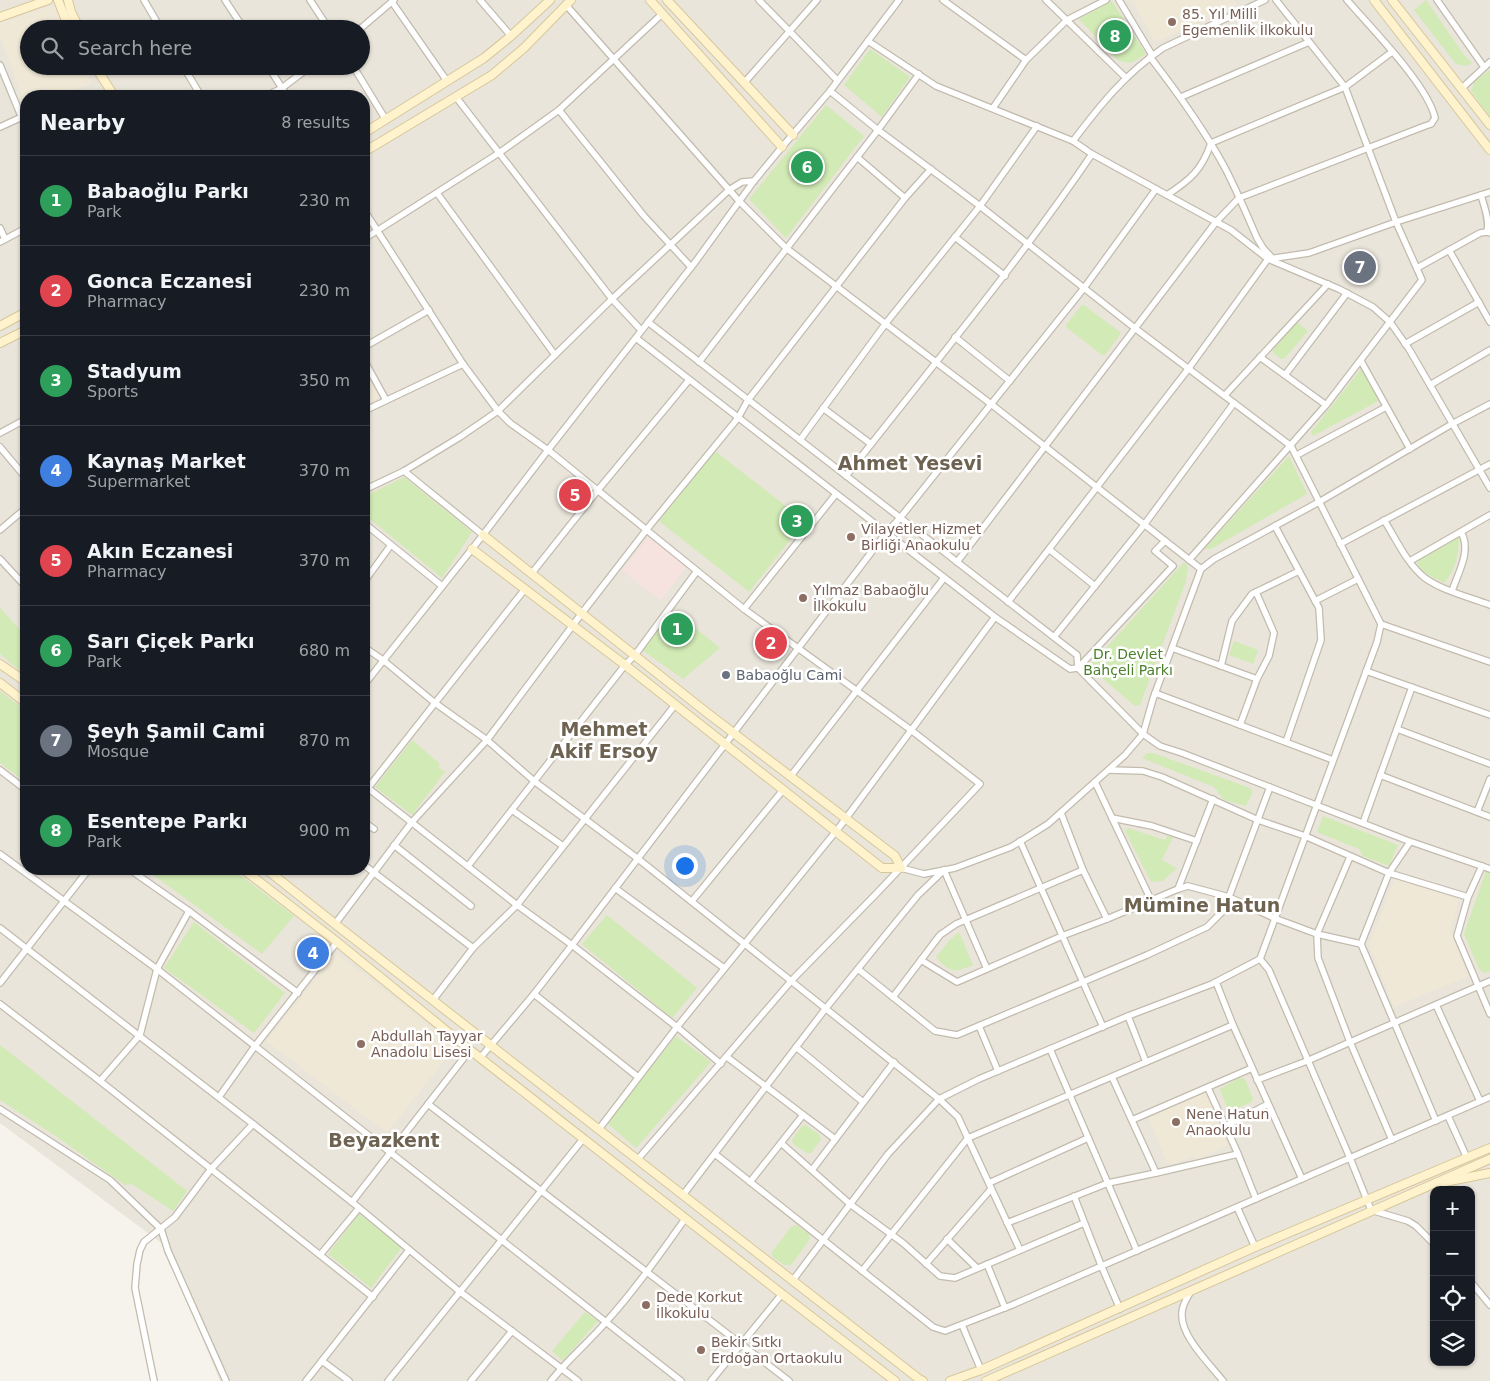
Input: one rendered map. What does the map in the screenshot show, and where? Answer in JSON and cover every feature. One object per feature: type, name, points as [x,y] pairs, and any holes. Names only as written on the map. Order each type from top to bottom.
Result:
[{"type":"street","points":[[0,17],[48,0]]},
{"type":"street","points":[[58,0],[66,20]]},
{"type":"street","points":[[68,0],[75,20]]},
{"type":"street","points":[[144,0],[156,20]]},
{"type":"street","points":[[225,0],[238,20]]},
{"type":"street","points":[[310,0],[323,20]]},
{"type":"street","points":[[480,0],[511,36]]},
{"type":"street","points":[[370,129],[484,58],[550,0]]},
{"type":"street","points":[[650,0],[782,146]]},
{"type":"street","points":[[759,0],[837,80]]},
{"type":"street","points":[[744,83],[817,0]]},
{"type":"street","points":[[370,678],[692,267],[754,181],[830,91],[899,0]]},
{"type":"street","points":[[943,0],[1026,60]]},
{"type":"street","points":[[1046,0],[1125,77]]},
{"type":"street","points":[[993,108],[1026,60],[1067,20],[1106,0]]},
{"type":"street","points":[[1119,0],[1151,56],[1211,143],[1226,169],[1260,243],[1271,259]]},
{"type":"street","points":[[1073,141],[1094,112],[1125,77],[1151,56],[1163,48],[1265,0]]},
{"type":"street","points":[[1189,560],[1326,406],[1422,280],[1396,222],[1345,87],[1276,0]]},
{"type":"street","points":[[957,562],[1216,222],[1239,198],[1431,124],[1435,118],[1428,100],[1392,52],[1347,0]]},
{"type":"street","points":[[1374,0],[1490,150]]},
{"type":"street","points":[[1392,0],[1490,125]]},
{"type":"street","points":[[1437,0],[1484,67]]},
{"type":"street","points":[[370,21],[393,1],[447,81]]},
{"type":"street","points":[[370,148],[492,75],[524,48],[568,2],[614,60],[739,202],[786,248],[936,361],[1201,569]]},
{"type":"street","points":[[672,2],[793,135]]},
{"type":"street","points":[[370,236],[499,153],[559,110],[662,14]]},
{"type":"street","points":[[868,41],[936,86],[1073,141],[1092,154],[1231,230],[1271,259],[1328,284],[1373,307],[1390,322],[1405,344],[1490,488]]},
{"type":"street","points":[[1181,97],[1309,42]]},
{"type":"street","points":[[1167,194],[1191,178],[1198,170],[1206,157],[1211,143],[1345,87],[1392,52]]},
{"type":"street","points":[[1462,89],[1490,62]]},
{"type":"street","points":[[0,65],[20,112]]},
{"type":"street","points":[[700,362],[919,74]]},
{"type":"street","points":[[102,75],[111,90]]},
{"type":"street","points":[[188,75],[197,90]]},
{"type":"street","points":[[274,75],[282,88]]},
{"type":"street","points":[[278,90],[299,75]]},
{"type":"street","points":[[358,75],[368,90]]},
{"type":"street","points":[[793,1280],[888,1154],[939,1099],[998,1071],[1128,1016],[1216,982],[1260,960],[1377,642],[1381,624],[1291,446],[1136,329],[830,91]]},
{"type":"street","points":[[370,94],[386,120]]},
{"type":"street","points":[[456,97],[612,299],[641,330]]},
{"type":"street","points":[[559,110],[644,216],[692,267]]},
{"type":"street","points":[[0,127],[20,118]]},
{"type":"street","points":[[800,440],[886,323],[980,206],[1037,126]]},
{"type":"street","points":[[846,476],[1005,276],[1092,154]]},
{"type":"street","points":[[857,157],[905,198]]},
{"type":"street","points":[[370,875],[412,822],[487,740],[582,613],[738,418],[748,400],[905,198],[931,169]]},
{"type":"street","points":[[370,487],[404,470],[460,437],[498,410],[612,299],[729,190],[742,182],[754,181]]},
{"type":"street","points":[[480,1058],[572,945],[886,533],[1084,288],[1156,189]]},
{"type":"street","points":[[1008,602],[1098,488],[1271,259],[1309,253],[1396,222],[1490,192]]},
{"type":"street","points":[[437,193],[555,355]]},
{"type":"street","points":[[1417,268],[1480,233],[1488,232],[1490,221],[1481,195]]},
{"type":"street","points":[[370,219],[463,364],[510,423],[548,450],[744,609],[910,730],[980,784],[792,980],[638,1159]]},
{"type":"street","points":[[0,228],[2,241],[20,231]]},
{"type":"street","points":[[955,237],[1005,276]]},
{"type":"street","points":[[1449,250],[1490,322]]},
{"type":"street","points":[[1225,395],[1328,284]]},
{"type":"street","points":[[1285,375],[1347,293]]},
{"type":"street","points":[[1405,344],[1479,302]]},
{"type":"street","points":[[370,344],[429,310]]},
{"type":"street","points":[[0,326],[20,315]]},
{"type":"street","points":[[648,322],[1077,655],[1078,668],[1143,734],[1160,746],[1410,842],[1490,869]]},
{"type":"street","points":[[0,343],[20,333]]},
{"type":"street","points":[[955,337],[1010,381]]},
{"type":"street","points":[[636,338],[995,617],[1070,669],[1078,668],[1173,566],[1155,551],[1165,541]]},
{"type":"street","points":[[1430,385],[1490,350]]},
{"type":"street","points":[[1260,357],[1326,406]]},
{"type":"street","points":[[1360,361],[1410,449]]},
{"type":"street","points":[[370,408],[463,364]]},
{"type":"street","points":[[370,371],[386,400]]},
{"type":"street","points":[[532,573],[689,380]]},
{"type":"street","points":[[1054,638],[1144,525],[1234,402]]},
{"type":"street","points":[[472,548],[625,665],[882,868],[901,868],[924,874],[955,868],[1011,847],[1048,824],[1125,756],[1143,734],[1155,693],[1201,569],[1214,559],[1319,502],[1452,424],[1490,404]]},
{"type":"street","points":[[1296,454],[1386,407]]},
{"type":"street","points":[[823,408],[871,444]]},
{"type":"street","points":[[0,433],[20,422]]},
{"type":"street","points":[[0,447],[20,471]]},
{"type":"street","points":[[1340,544],[1490,464]]},
{"type":"street","points":[[404,470],[635,656],[895,856],[901,868]]},
{"type":"street","points":[[744,609],[836,494]]},
{"type":"street","points":[[0,530],[20,513]]},
{"type":"street","points":[[1410,561],[1490,515]]},
{"type":"street","points":[[1384,520],[1410,561],[1424,577],[1452,591],[1490,605]]},
{"type":"street","points":[[1275,526],[1319,608],[1321,640],[1286,742]]},
{"type":"street","points":[[370,528],[442,586]]},
{"type":"street","points":[[1452,591],[1465,551],[1465,540],[1461,532]]},
{"type":"street","points":[[370,574],[391,546]]},
{"type":"street","points":[[1050,550],[1096,586]]},
{"type":"street","points":[[0,559],[20,581]]},
{"type":"street","points":[[1221,666],[1232,621],[1252,594],[1299,570]]},
{"type":"street","points":[[468,866],[625,665],[635,656],[698,571]]},
{"type":"street","points":[[790,777],[944,578]]},
{"type":"street","points":[[1315,601],[1358,580]]},
{"type":"street","points":[[370,781],[435,703],[525,589]]},
{"type":"street","points":[[1240,725],[1269,656],[1274,633],[1256,592]]},
{"type":"street","points":[[598,1128],[724,968],[846,819],[995,617]]},
{"type":"street","points":[[1381,624],[1490,662]]},
{"type":"street","points":[[1172,648],[1258,679]]},
{"type":"street","points":[[370,651],[384,660],[435,703],[487,740],[534,781],[692,901],[939,1099],[958,1117],[1020,1250]]},
{"type":"street","points":[[0,664],[20,678]]},
{"type":"street","points":[[1366,671],[1490,715]]},
{"type":"street","points":[[0,682],[20,697]]},
{"type":"street","points":[[1363,823],[1412,687]]},
{"type":"street","points":[[1155,693],[1333,760]]},
{"type":"street","points":[[433,1000],[473,948],[517,905],[675,705]]},
{"type":"street","points":[[1397,729],[1490,764]]},
{"type":"street","points":[[0,770],[20,785]]},
{"type":"street","points":[[1109,770],[1143,771],[1162,777],[1258,820],[1305,836],[1389,873],[1468,897]]},
{"type":"street","points":[[1380,775],[1490,817]]},
{"type":"street","points":[[1477,812],[1490,779]]},
{"type":"street","points":[[1095,782],[1151,900]]},
{"type":"street","points":[[858,969],[935,1031],[957,1035],[1147,955],[1207,927],[1224,910],[1270,787]]},
{"type":"street","points":[[370,789],[517,905],[572,945],[677,1027],[721,1064]]},
{"type":"street","points":[[692,901],[783,790]]},
{"type":"street","points":[[1178,889],[1213,799]]},
{"type":"street","points":[[512,810],[563,846]]},
{"type":"street","points":[[1060,813],[1107,919]]},
{"type":"street","points":[[1112,818],[1152,826],[1197,841]]},
{"type":"street","points":[[370,826],[374,829]]},
{"type":"street","points":[[1020,841],[1103,1027]]},
{"type":"street","points":[[1410,842],[1389,873],[1361,944],[1436,1121]]},
{"type":"street","points":[[394,845],[471,906]]},
{"type":"street","points":[[0,854],[20,869]]},
{"type":"street","points":[[1350,857],[1317,934],[1318,958],[1350,1042],[1392,1140]]},
{"type":"street","points":[[1482,866],[1468,897],[1458,936],[1490,1014]]},
{"type":"street","points":[[944,870],[986,969]]},
{"type":"street","points":[[683,1195],[826,1008],[918,895],[944,870]]},
{"type":"street","points":[[893,997],[940,935],[956,924],[1084,870]]},
{"type":"street","points":[[372,872],[473,948]]},
{"type":"street","points":[[28,875],[156,969],[681,1381]]},
{"type":"street","points":[[0,983],[84,875]]},
{"type":"street","points":[[138,875],[189,910],[298,993]]},
{"type":"street","points":[[252,875],[338,942],[480,1058],[892,1380]]},
{"type":"street","points":[[274,875],[924,1381]]},
{"type":"street","points":[[335,924],[370,875]]},
{"type":"street","points":[[921,960],[957,982],[1062,936],[1188,886],[1229,897],[1274,918],[1317,934],[1361,944]]},
{"type":"street","points":[[615,888],[724,968]]},
{"type":"street","points":[[100,1081],[140,1035],[156,969],[189,910]]},
{"type":"street","points":[[0,928],[140,1035],[352,1202],[458,1291],[578,1381]]},
{"type":"street","points":[[219,1097],[254,1046],[338,942]]},
{"type":"street","points":[[1260,960],[1269,970],[1371,1210]]},
{"type":"street","points":[[1258,1080],[1307,1061],[1490,981]]},
{"type":"street","points":[[1216,982],[1233,1025],[1302,1179]]},
{"type":"street","points":[[534,994],[638,1078]]},
{"type":"street","points":[[0,1004],[373,1297]]},
{"type":"street","points":[[1436,1005],[1480,1102]]},
{"type":"street","points":[[1128,1016],[1146,1062]]},
{"type":"street","points":[[862,1271],[968,1138],[1233,1025]]},
{"type":"street","points":[[979,1026],[998,1071]]},
{"type":"street","points":[[796,1047],[863,1102]]},
{"type":"street","points":[[1050,1049],[1137,1251]]},
{"type":"street","points":[[352,1202],[470,1050]]},
{"type":"street","points":[[727,1057],[835,1139]]},
{"type":"street","points":[[812,1170],[894,1062]]},
{"type":"street","points":[[1132,1120],[1252,1068]]},
{"type":"street","points":[[1112,1077],[1156,1173]]},
{"type":"street","points":[[1208,1088],[1256,1199]]},
{"type":"street","points":[[715,1154],[933,1327],[946,1332],[1490,1097]]},
{"type":"street","points":[[428,1104],[789,1381]]},
{"type":"street","points":[[1226,1126],[1268,1104]]},
{"type":"street","points":[[0,1109],[110,1180],[161,1229],[168,1252],[226,1381]]},
{"type":"street","points":[[750,1182],[803,1115]]},
{"type":"street","points":[[1448,1116],[1467,1158]]},
{"type":"street","points":[[154,1381],[135,1288],[140,1250],[144,1242],[175,1217],[211,1169],[253,1124]]},
{"type":"street","points":[[926,1264],[990,1186],[1088,1138]]},
{"type":"street","points":[[388,1381],[458,1291],[583,1139]]},
{"type":"street","points":[[781,1143],[850,1204],[891,1234],[940,1276],[955,1278],[1084,1223]]},
{"type":"street","points":[[950,1381],[981,1370],[1120,1309],[1255,1247],[1490,1148]]},
{"type":"street","points":[[1007,1224],[1108,1183],[1238,1154]]},
{"type":"street","points":[[986,1381],[1490,1159]]},
{"type":"street","points":[[1428,1185],[1490,1173]]},
{"type":"street","points":[[1074,1196],[1120,1309]]},
{"type":"street","points":[[1237,1207],[1255,1247]]},
{"type":"street","points":[[320,1255],[359,1208]]},
{"type":"street","points":[[1371,1210],[1408,1221],[1430,1240]]},
{"type":"street","points":[[550,1381],[561,1367],[606,1322],[686,1219]]},
{"type":"street","points":[[947,1239],[977,1268]]},
{"type":"street","points":[[306,1381],[409,1250]]},
{"type":"street","points":[[987,1264],[1005,1308]]},
{"type":"street","points":[[1475,1287],[1490,1305]]},
{"type":"street","points":[[1192,1290],[1184,1304],[1182,1323],[1187,1335],[1223,1381]]},
{"type":"street","points":[[712,1381],[782,1294]]},
{"type":"street","points":[[962,1325],[981,1370]]},
{"type":"street","points":[[471,1381],[512,1331]]},
{"type":"street","points":[[322,1361],[349,1381]]},
{"type":"shaded area","points":[[0,0],[1490,0],[1490,1381],[220,1381],[164,1245],[0,1123]]},
{"type":"shaded area","name":"85. Yıl Milli Egemenlik İlkokulu","points":[[1132,0],[1234,0],[1237,5],[1159,41],[1153,39]]},
{"type":"shaded area","points":[[53,5],[60,20],[20,20],[20,75],[88,75],[92,83],[73,90],[20,90],[20,92],[0,37],[0,23]]},
{"type":"shaded area","points":[[370,378],[381,396],[370,402]]},
{"type":"shaded area","points":[[648,537],[687,566],[661,600],[622,571]]},
{"type":"shaded area","points":[[1395,879],[1459,900],[1450,931],[1468,976],[1394,1007],[1369,945]]},
{"type":"shaded area","name":"Abdullah Tayyar Anadolu Lisesi","points":[[336,953],[456,1046],[387,1133],[266,1041]]},
{"type":"shaded area","points":[[1204,1091],[1208,1093],[1228,1143],[1226,1146],[1197,1160],[1193,1156],[1173,1164],[1167,1163],[1148,1116]]},
{"type":"green space","points":[[1426,0],[1464,55],[1472,63],[1467,66],[1456,64],[1414,10]]},
{"type":"green space","points":[[1112,1],[1146,54],[1131,63],[1119,61],[1079,19]]},
{"type":"green space","points":[[870,49],[910,77],[882,117],[844,85]]},
{"type":"green space","points":[[1490,70],[1490,117],[1471,91],[1475,80]]},
{"type":"green space","points":[[826,105],[864,136],[786,238],[749,199]]},
{"type":"green space","points":[[1082,305],[1121,333],[1105,355],[1102,355],[1066,327]]},
{"type":"green space","points":[[1298,323],[1307,332],[1284,359],[1281,359],[1272,352],[1295,324]]},
{"type":"green space","points":[[1361,369],[1380,400],[1313,436],[1311,432]]},
{"type":"green space","points":[[715,451],[805,521],[749,592],[659,521]]},
{"type":"green space","points":[[1289,456],[1307,494],[1211,549],[1204,549]]},
{"type":"green space","points":[[404,477],[472,532],[442,578],[370,519],[370,494]]},
{"type":"green space","points":[[1457,537],[1459,538],[1459,544],[1456,562],[1444,583],[1428,574],[1418,565],[1417,561],[1421,557]]},
{"type":"green space","name":"Dr. Devlet Bahçeli Parkı","points":[[1184,562],[1188,567],[1186,581],[1140,705],[1135,706],[1089,667]]},
{"type":"green space","points":[[0,608],[20,630],[20,671],[0,654]]},
{"type":"green space","points":[[673,610],[720,648],[683,679],[642,650]]},
{"type":"green space","points":[[1234,641],[1258,650],[1253,664],[1229,655]]},
{"type":"green space","points":[[0,691],[20,706],[20,778],[0,763]]},
{"type":"green space","points":[[412,740],[440,764],[438,767],[445,772],[412,815],[375,787]]},
{"type":"green space","points":[[1147,753],[1153,753],[1250,788],[1253,792],[1246,806],[1224,800],[1214,787],[1142,758]]},
{"type":"green space","points":[[1323,816],[1398,845],[1389,866],[1363,856],[1359,849],[1317,832]]},
{"type":"green space","points":[[1128,828],[1165,840],[1167,836],[1173,837],[1162,860],[1177,868],[1163,881],[1151,882],[1125,831]]},
{"type":"green space","points":[[1486,871],[1490,872],[1490,971],[1484,973],[1479,969],[1464,934]]},
{"type":"green space","points":[[153,875],[240,875],[294,916],[262,954]]},
{"type":"green space","points":[[607,915],[697,988],[672,1018],[582,944]]},
{"type":"green space","points":[[194,922],[285,993],[254,1033],[164,968]]},
{"type":"green space","points":[[959,932],[973,965],[953,970],[945,966],[936,957]]},
{"type":"green space","points":[[676,1036],[711,1062],[636,1148],[607,1123]]},
{"type":"green space","points":[[0,1045],[187,1191],[173,1211],[132,1184],[125,1185],[0,1100]]},
{"type":"green space","points":[[1239,1078],[1243,1078],[1246,1081],[1253,1099],[1250,1103],[1231,1111],[1227,1108],[1220,1089]]},
{"type":"green space","points":[[805,1125],[819,1134],[821,1139],[809,1154],[794,1145],[792,1140],[801,1127]]},
{"type":"green space","points":[[359,1214],[402,1247],[371,1288],[328,1254]]},
{"type":"green space","points":[[796,1225],[809,1234],[810,1239],[791,1265],[784,1265],[772,1256],[772,1252],[791,1227]]},
{"type":"green space","points":[[585,1312],[598,1321],[562,1360],[552,1351]]},
{"type":"place","name":"85. Yıl Milli Egemenlik İlkokulu","points":[[1172,22]]},
{"type":"place","name":"Esentepe Parkı","points":[[1115,36]]},
{"type":"place","name":"Sarı Çiçek Parkı","points":[[807,167]]},
{"type":"place","name":"Şeyh Şamil Cami","points":[[1360,267]]},
{"type":"place","name":"Akın Eczanesi","points":[[575,495]]},
{"type":"place","name":"Stadyum","points":[[797,521]]},
{"type":"place","name":"Vilayetler Hizmet Birliği Anaokulu","points":[[851,537]]},
{"type":"place","name":"Yılmaz Babaoğlu İlkokulu","points":[[803,598]]},
{"type":"place","name":"Babaoğlu Parkı","points":[[677,629]]},
{"type":"place","name":"Gonca Eczanesi","points":[[771,643]]},
{"type":"place","name":"Babaoğlu Cami","points":[[726,675]]},
{"type":"place","name":"Kaynaş Market","points":[[313,953]]},
{"type":"place","name":"Abdullah Tayyar Anadolu Lisesi","points":[[361,1044]]},
{"type":"place","name":"Nene Hatun Anaokulu","points":[[1176,1122]]},
{"type":"place","name":"Dede Korkut İlkokulu","points":[[646,1305]]},
{"type":"place","name":"Bekir Sıtkı Erdoğan Ortaokulu","points":[[701,1350]]},
{"type":"district","name":"Ahmet Yesevi","points":[[910,463]]},
{"type":"district","name":"Mehmet Akif Ersoy","points":[[604,740]]},
{"type":"district","name":"Mümine Hatun","points":[[1202,905]]},
{"type":"district","name":"Beyazkent","points":[[384,1140]]}]
